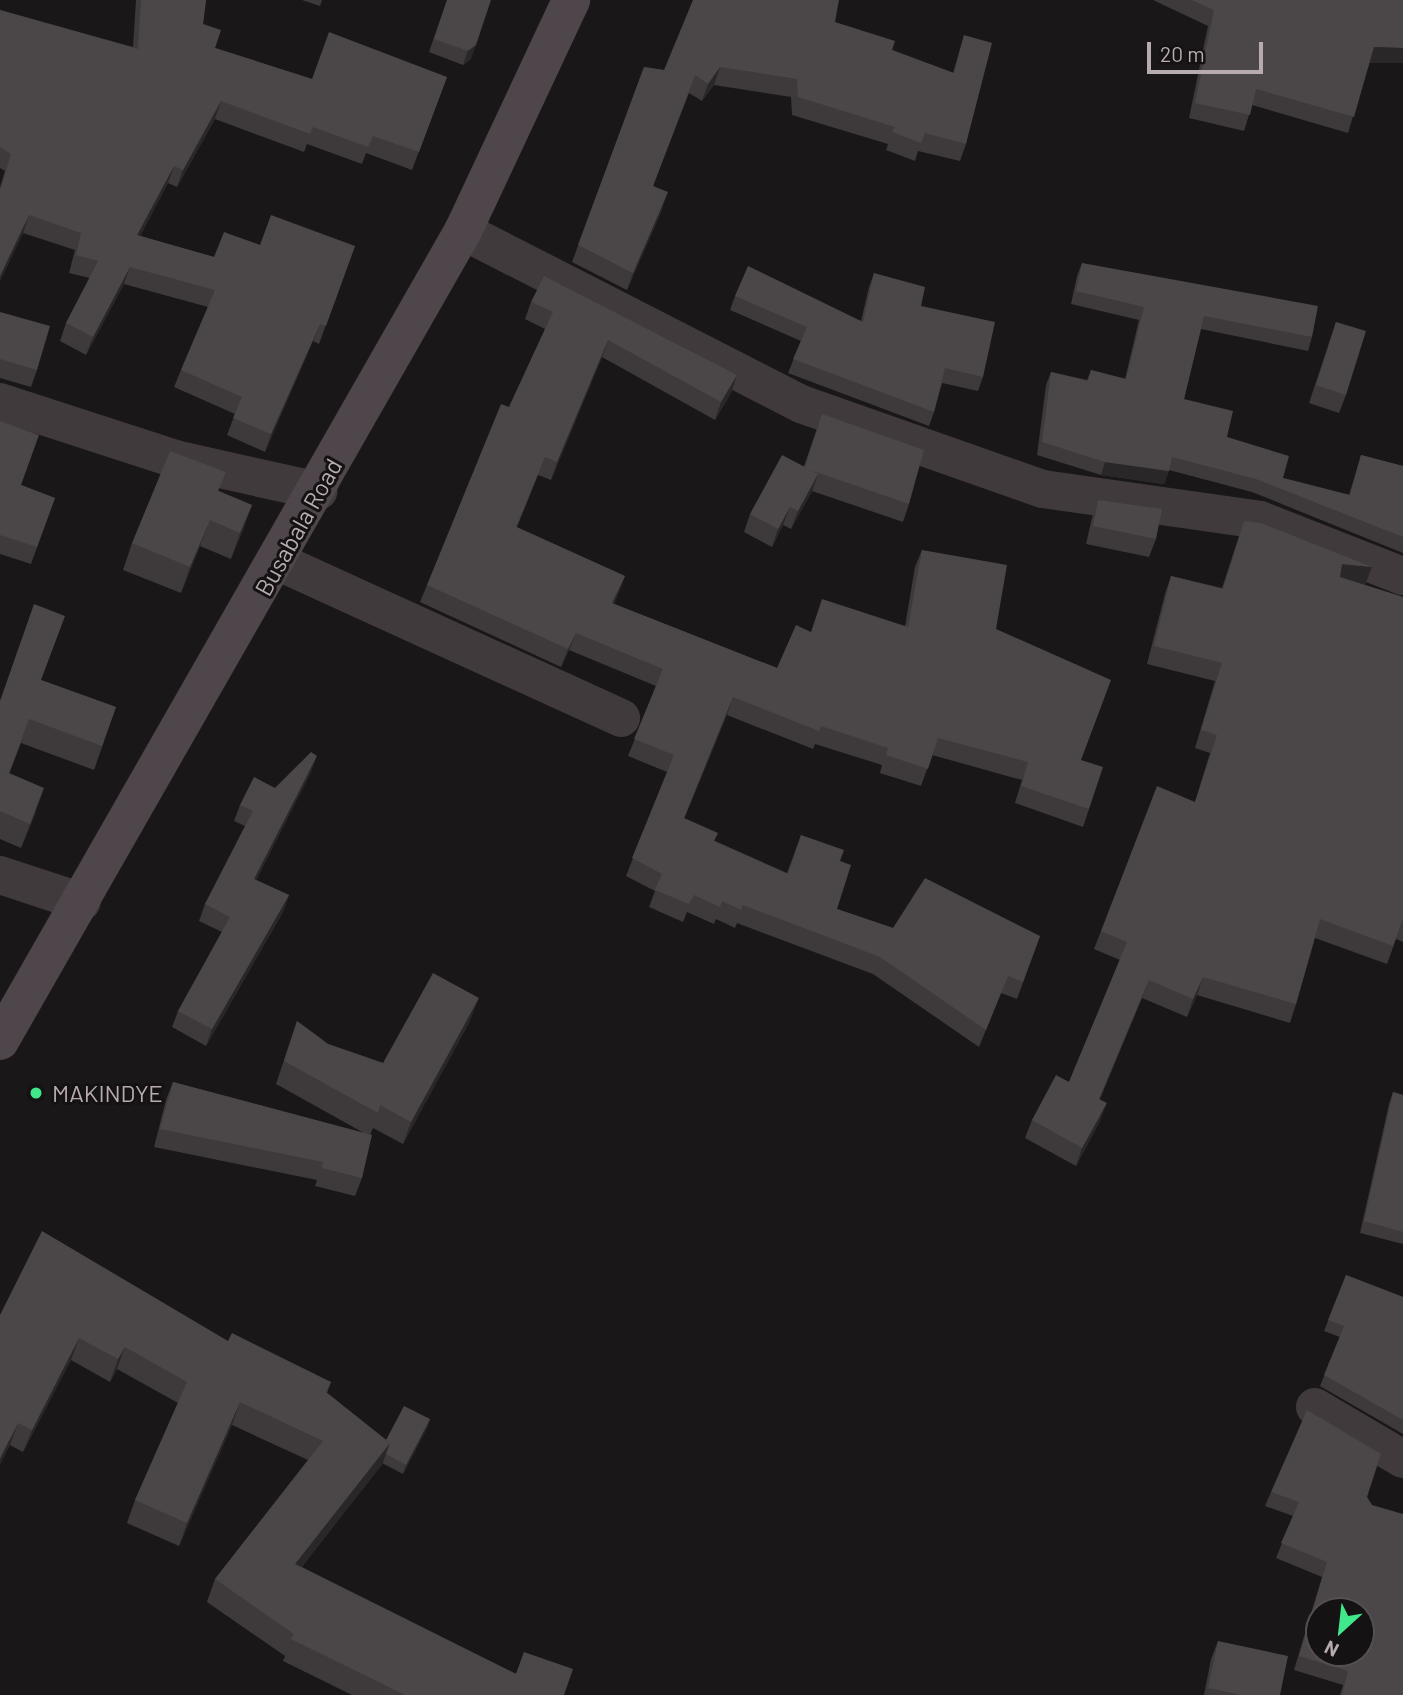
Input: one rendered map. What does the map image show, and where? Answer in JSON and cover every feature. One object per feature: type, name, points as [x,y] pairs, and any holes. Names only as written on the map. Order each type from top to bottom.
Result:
[{"type":"street","name":"Busabala Road","points":[[0,1041],[279,562],[463,230],[570,0]]},
{"type":"street","points":[[463,230],[801,404],[1043,489],[1260,520],[1403,576]]},
{"type":"street","points":[[0,402],[176,459],[318,491]]},
{"type":"street","points":[[279,562],[621,718]]},
{"type":"street","points":[[0,875],[82,902]]},
{"type":"street","points":[[1315,1407],[1403,1459]]},
{"type":"building","points":[[141,0],[206,0],[203,24],[221,30],[215,48],[312,79],[329,32],[447,77],[419,152],[373,136],[368,147],[313,127],[310,134],[221,101],[183,170],[174,166],[137,235],[214,257],[224,232],[260,245],[271,215],[355,246],[326,326],[320,324],[271,434],[233,418],[242,397],[181,370],[215,290],[130,267],[93,337],[66,323],[98,261],[76,255],[81,233],[29,215],[0,276],[0,191],[11,154],[0,147],[0,10],[138,49]]},
{"type":"building","points":[[447,0],[491,0],[476,45],[468,51],[434,39]]},
{"type":"building","points":[[693,0],[839,0],[835,22],[895,41],[892,50],[954,73],[964,35],[992,43],[966,144],[925,133],[921,143],[892,132],[895,127],[798,97],[797,79],[720,67],[708,84],[695,75],[653,186],[668,192],[633,273],[578,245],[644,67],[664,70]]},
{"type":"building","points":[[1192,0],[1403,0],[1403,48],[1374,47],[1354,117],[1256,89],[1250,115],[1195,103],[1214,10]]},
{"type":"building","points":[[1082,263],[1318,306],[1312,337],[1204,316],[1184,399],[1233,411],[1227,437],[1289,456],[1283,478],[1350,495],[1361,455],[1403,466],[1403,537],[1256,479],[1172,457],[1169,471],[1105,462],[1042,442],[1051,372],[1088,381],[1091,370],[1126,379],[1144,307],[1076,291]]},
{"type":"building","points":[[748,266],[863,322],[874,273],[925,287],[921,306],[995,322],[983,377],[945,368],[934,412],[793,359],[807,327],[735,296]]},
{"type":"building","points":[[544,276],[737,375],[721,402],[608,340],[557,462],[545,457],[516,527],[625,576],[612,603],[777,668],[796,625],[811,632],[822,599],[908,627],[922,550],[1007,565],[996,629],[1111,680],[1081,760],[1103,767],[1089,809],[1021,786],[1028,762],[938,738],[928,769],[886,755],[888,748],[821,726],[819,731],[733,697],[684,818],[718,833],[714,841],[788,874],[801,835],[844,850],[840,861],[851,865],[837,909],[893,928],[925,878],[1040,936],[1023,982],[1008,976],[986,1030],[880,957],[743,905],[741,910],[722,901],[720,907],[694,895],[689,904],[655,890],[662,874],[632,858],[674,755],[634,739],[663,669],[576,633],[568,649],[427,585],[501,404],[509,407],[553,312],[531,302]]},
{"type":"building","points":[[0,312],[50,326],[37,370],[0,359]]},
{"type":"building","points":[[1336,322],[1366,331],[1346,395],[1316,385]]},
{"type":"building","points":[[822,414],[924,450],[909,504],[810,470],[818,474],[798,511],[790,507],[778,529],[750,514],[782,455],[805,467]]},
{"type":"building","points":[[0,421],[39,435],[21,485],[55,498],[37,547],[0,535]]},
{"type":"building","points":[[170,451],[226,472],[218,491],[252,505],[240,533],[210,520],[190,567],[132,543]]},
{"type":"building","points":[[1098,500],[1162,509],[1156,539],[1093,526]]},
{"type":"building","points":[[1244,521],[1261,523],[1372,567],[1342,564],[1340,577],[1403,597],[1403,921],[1393,946],[1320,919],[1296,1004],[1203,977],[1193,999],[1149,980],[1099,1099],[1107,1103],[1082,1148],[1032,1120],[1056,1075],[1069,1082],[1127,942],[1101,931],[1157,786],[1195,802],[1217,735],[1201,730],[1222,663],[1154,646],[1171,576],[1223,589]]},
{"type":"building","points":[[34,604],[65,616],[41,680],[116,707],[102,746],[29,719],[9,773],[44,788],[30,824],[0,811],[0,701]]},
{"type":"building","points":[[311,752],[317,756],[254,879],[289,895],[212,1029],[178,1011],[230,917],[205,904],[253,811],[240,805],[254,777],[275,788]]},
{"type":"building","points":[[433,973],[479,998],[411,1122],[380,1105],[378,1113],[284,1061],[297,1021],[328,1044],[383,1063]]},
{"type":"building","points":[[173,1082],[372,1135],[362,1178],[322,1168],[323,1162],[160,1129]]},
{"type":"building","points":[[1393,1092],[1403,1095],[1403,1232],[1364,1221]]},
{"type":"building","points":[[42,1231],[228,1341],[232,1333],[331,1382],[326,1392],[390,1443],[295,1564],[516,1674],[524,1652],[573,1669],[564,1695],[405,1695],[291,1639],[294,1634],[215,1579],[323,1441],[240,1402],[187,1523],[135,1500],[187,1382],[125,1347],[118,1359],[79,1338],[32,1430],[18,1423],[0,1459],[0,1315]]},
{"type":"building","points":[[1346,1275],[1403,1297],[1403,1420],[1324,1375],[1344,1326],[1328,1320]]},
{"type":"building","points":[[404,1406],[430,1419],[406,1465],[386,1454],[390,1443],[386,1440]]},
{"type":"building","points":[[1307,1410],[1381,1454],[1367,1497],[1372,1505],[1403,1514],[1403,1695],[1342,1695],[1348,1671],[1335,1667],[1375,1667],[1375,1597],[1317,1597],[1327,1562],[1281,1543],[1299,1502],[1271,1492]]},
{"type":"building","points":[[1305,1636],[1305,1658],[1299,1656]]},
{"type":"building","points":[[1218,1641],[1288,1656],[1280,1695],[1242,1695],[1208,1688]]},
{"type":"place","name":"MAKINDYE","points":[[36,1093]]}]
